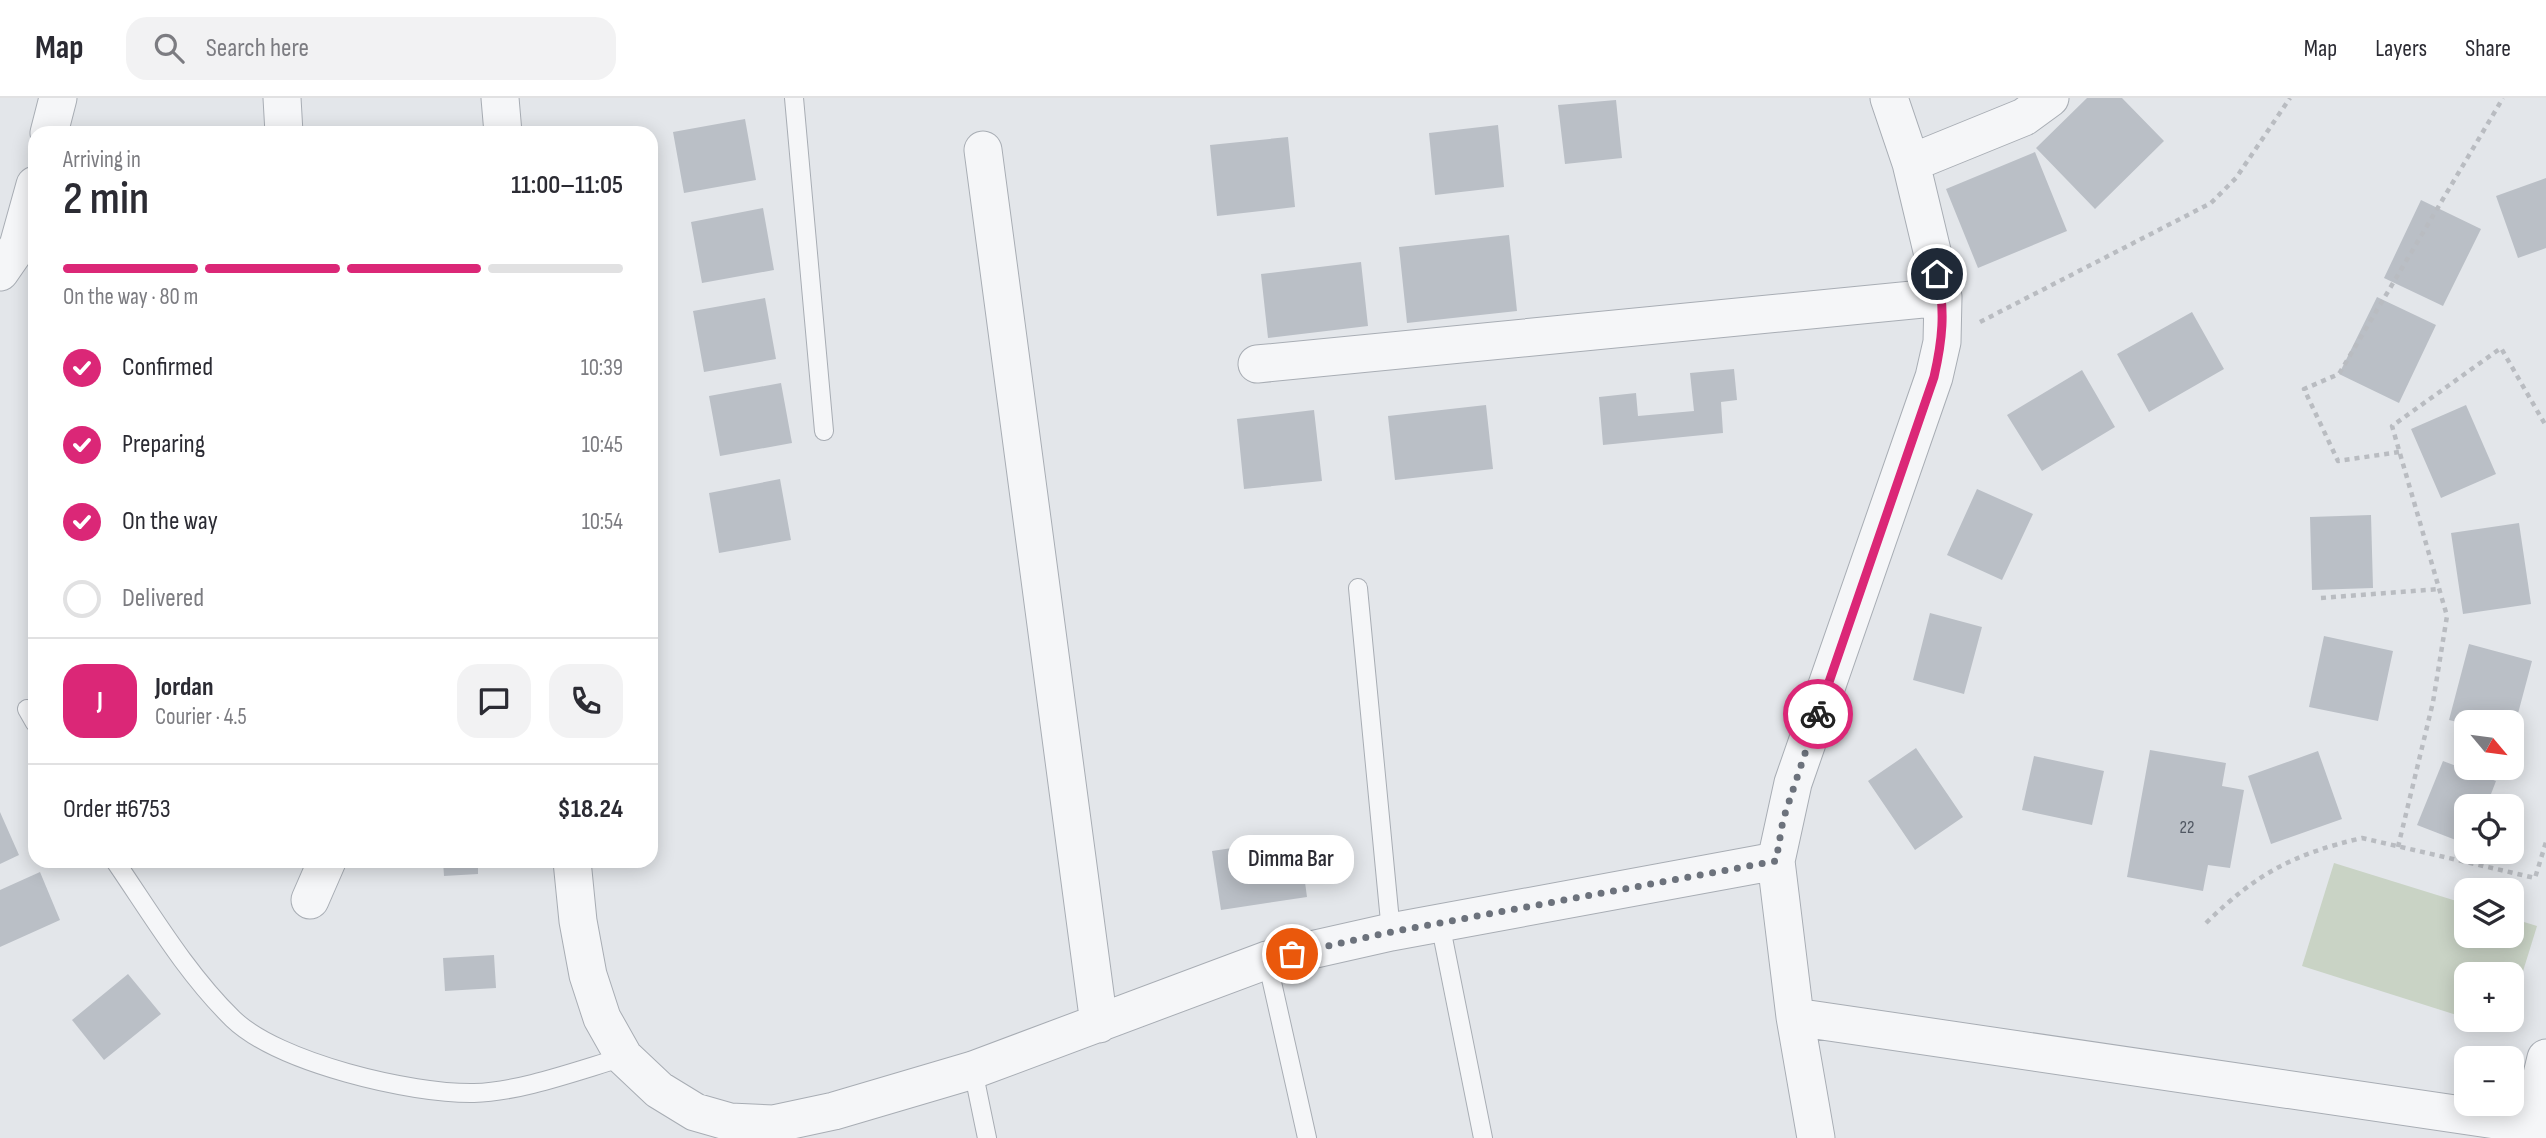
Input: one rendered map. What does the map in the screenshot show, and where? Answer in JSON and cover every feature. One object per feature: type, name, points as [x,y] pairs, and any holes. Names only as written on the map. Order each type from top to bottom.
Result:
[{"type":"street","points":[[51,126],[58,98]]},
{"type":"street","points":[[282,98],[284,126]]},
{"type":"street","points":[[500,98],[502,126]]},
{"type":"street","points":[[1816,1138],[1794,1017],[1776,861],[1793,783],[1934,377],[1942,342],[1943,298],[1911,163],[1889,98]]},
{"type":"street","points":[[1911,163],[2024,117],[2050,98]]},
{"type":"street","points":[[983,150],[1099,1024]]},
{"type":"street","points":[[0,272],[18,246],[28,210]]},
{"type":"street","points":[[1256,364],[1943,298]]},
{"type":"street","points":[[573,868],[578,921],[588,975],[602,1018],[624,1057],[698,1125],[730,1122],[773,1124],[834,1111],[973,1070],[1267,960],[1391,932],[1776,861]]},
{"type":"street","points":[[310,900],[324,868]]},
{"type":"street","points":[[1794,1017],[2538,1130],[2546,1058]]},
{"type":"lane","points":[[794,98],[824,431]]},
{"type":"lane","points":[[1358,588],[1391,932]]},
{"type":"lane","points":[[120,868],[196,979],[235,1021],[284,1050],[327,1068],[407,1087],[475,1093],[550,1079],[624,1057]]},
{"type":"lane","points":[[1440,923],[1483,1138]]},
{"type":"lane","points":[[1267,960],[1307,1138]]},
{"type":"lane","points":[[973,1070],[987,1138]]},
{"type":"path","points":[[1942,342],[2211,203],[2236,178],[2290,98]]},
{"type":"path","points":[[2399,452],[2338,461],[2304,389],[2339,374],[2504,98]]},
{"type":"path","points":[[2398,847],[2433,702],[2447,615],[2392,426],[2501,348],[2546,426]]},
{"type":"path","points":[[2322,598],[2439,589]]},
{"type":"path","points":[[2206,923],[2241,889],[2274,867],[2362,838],[2535,878],[2546,842]]},
{"type":"green space","points":[[2334,863],[2454,900],[2454,948],[2524,948],[2524,922],[2537,926],[2524,968],[2524,962],[2454,962],[2454,1014],[2302,966]]},
{"type":"building","points":[[2087,98],[2122,98],[2164,141],[2095,209],[2036,148]]},
{"type":"building","points":[[1616,100],[1622,158],[1565,164],[1558,105]]},
{"type":"building","points":[[745,119],[756,180],[684,193],[673,132]]},
{"type":"building","points":[[1498,125],[1504,187],[1435,195],[1429,133]]},
{"type":"building","points":[[1288,137],[1295,207],[1217,216],[1210,145]]},
{"type":"building","points":[[2035,152],[2067,231],[1978,268],[1946,189]]},
{"type":"building","points":[[2546,178],[2546,248],[2518,258],[2496,196]]},
{"type":"building","points":[[2421,200],[2481,229],[2443,306],[2384,278]]},
{"type":"building","points":[[763,208],[774,270],[702,283],[691,222]]},
{"type":"building","points":[[1509,235],[1517,311],[1407,323],[1399,247]]},
{"type":"building","points":[[1361,262],[1368,326],[1268,338],[1261,274]]},
{"type":"building","points":[[2377,297],[2436,325],[2399,403],[2339,374]]},
{"type":"building","points":[[765,298],[776,359],[704,372],[693,311]]},
{"type":"building","points":[[2192,312],[2224,369],[2149,412],[2117,354]]},
{"type":"building","points":[[1734,369],[1737,400],[1721,402],[1723,433],[1603,445],[1599,397],[1636,393],[1638,416],[1694,411],[1690,373]]},
{"type":"building","points":[[2082,370],[2115,427],[2042,471],[2007,415]]},
{"type":"building","points":[[781,383],[792,443],[720,456],[709,396]]},
{"type":"building","points":[[1486,405],[1493,469],[1395,480],[1388,416]]},
{"type":"building","points":[[2466,405],[2496,474],[2441,498],[2411,429]]},
{"type":"building","points":[[1314,410],[1322,481],[1244,489],[1237,419]]},
{"type":"building","points":[[780,479],[791,540],[719,553],[709,493]]},
{"type":"building","points":[[1977,489],[2033,514],[2002,580],[1947,555]]},
{"type":"building","points":[[2371,515],[2373,588],[2312,590],[2310,517]]},
{"type":"building","points":[[2519,523],[2531,604],[2463,614],[2451,533]]},
{"type":"building","points":[[1930,613],[1982,627],[1964,694],[1913,680]]},
{"type":"building","points":[[2324,636],[2393,651],[2378,721],[2309,707]]},
{"type":"building","points":[[2469,644],[2532,661],[2519,710],[2454,710],[2454,721],[2449,720]]},
{"type":"building","points":[[1916,748],[1963,817],[1915,850],[1868,781]]},
{"type":"building","points":[[2150,750],[2226,763],[2222,786],[2244,790],[2230,868],[2208,865],[2203,891],[2127,877]]},
{"type":"building","points":[[2318,751],[2342,819],[2271,844],[2248,776]]},
{"type":"building","points":[[2034,756],[2104,771],[2092,825],[2022,810]]},
{"type":"building","points":[[2443,761],[2454,765],[2454,780],[2496,781],[2491,794],[2454,794],[2454,839],[2417,825]]},
{"type":"building","points":[[0,812],[19,855],[0,864]]},
{"type":"building","points":[[1299,838],[1307,897],[1221,910],[1212,851]]},
{"type":"building","points":[[443,868],[478,868],[478,874],[444,876]]},
{"type":"building","points":[[40,872],[60,920],[0,947],[0,890]]},
{"type":"building","points":[[494,955],[496,988],[445,991],[443,958]]},
{"type":"building","points":[[128,974],[161,1014],[104,1060],[72,1020]]},
{"type":"way so far","points":[[1292,954],[1391,932],[1776,861],[1793,783],[1818,714]]},
{"type":"place","name":"Dimma Bar","points":[[1292,954]]},
{"type":"route","points":[[1818,714],[1934,377],[1942,342],[1943,298],[1937,274]]}]
